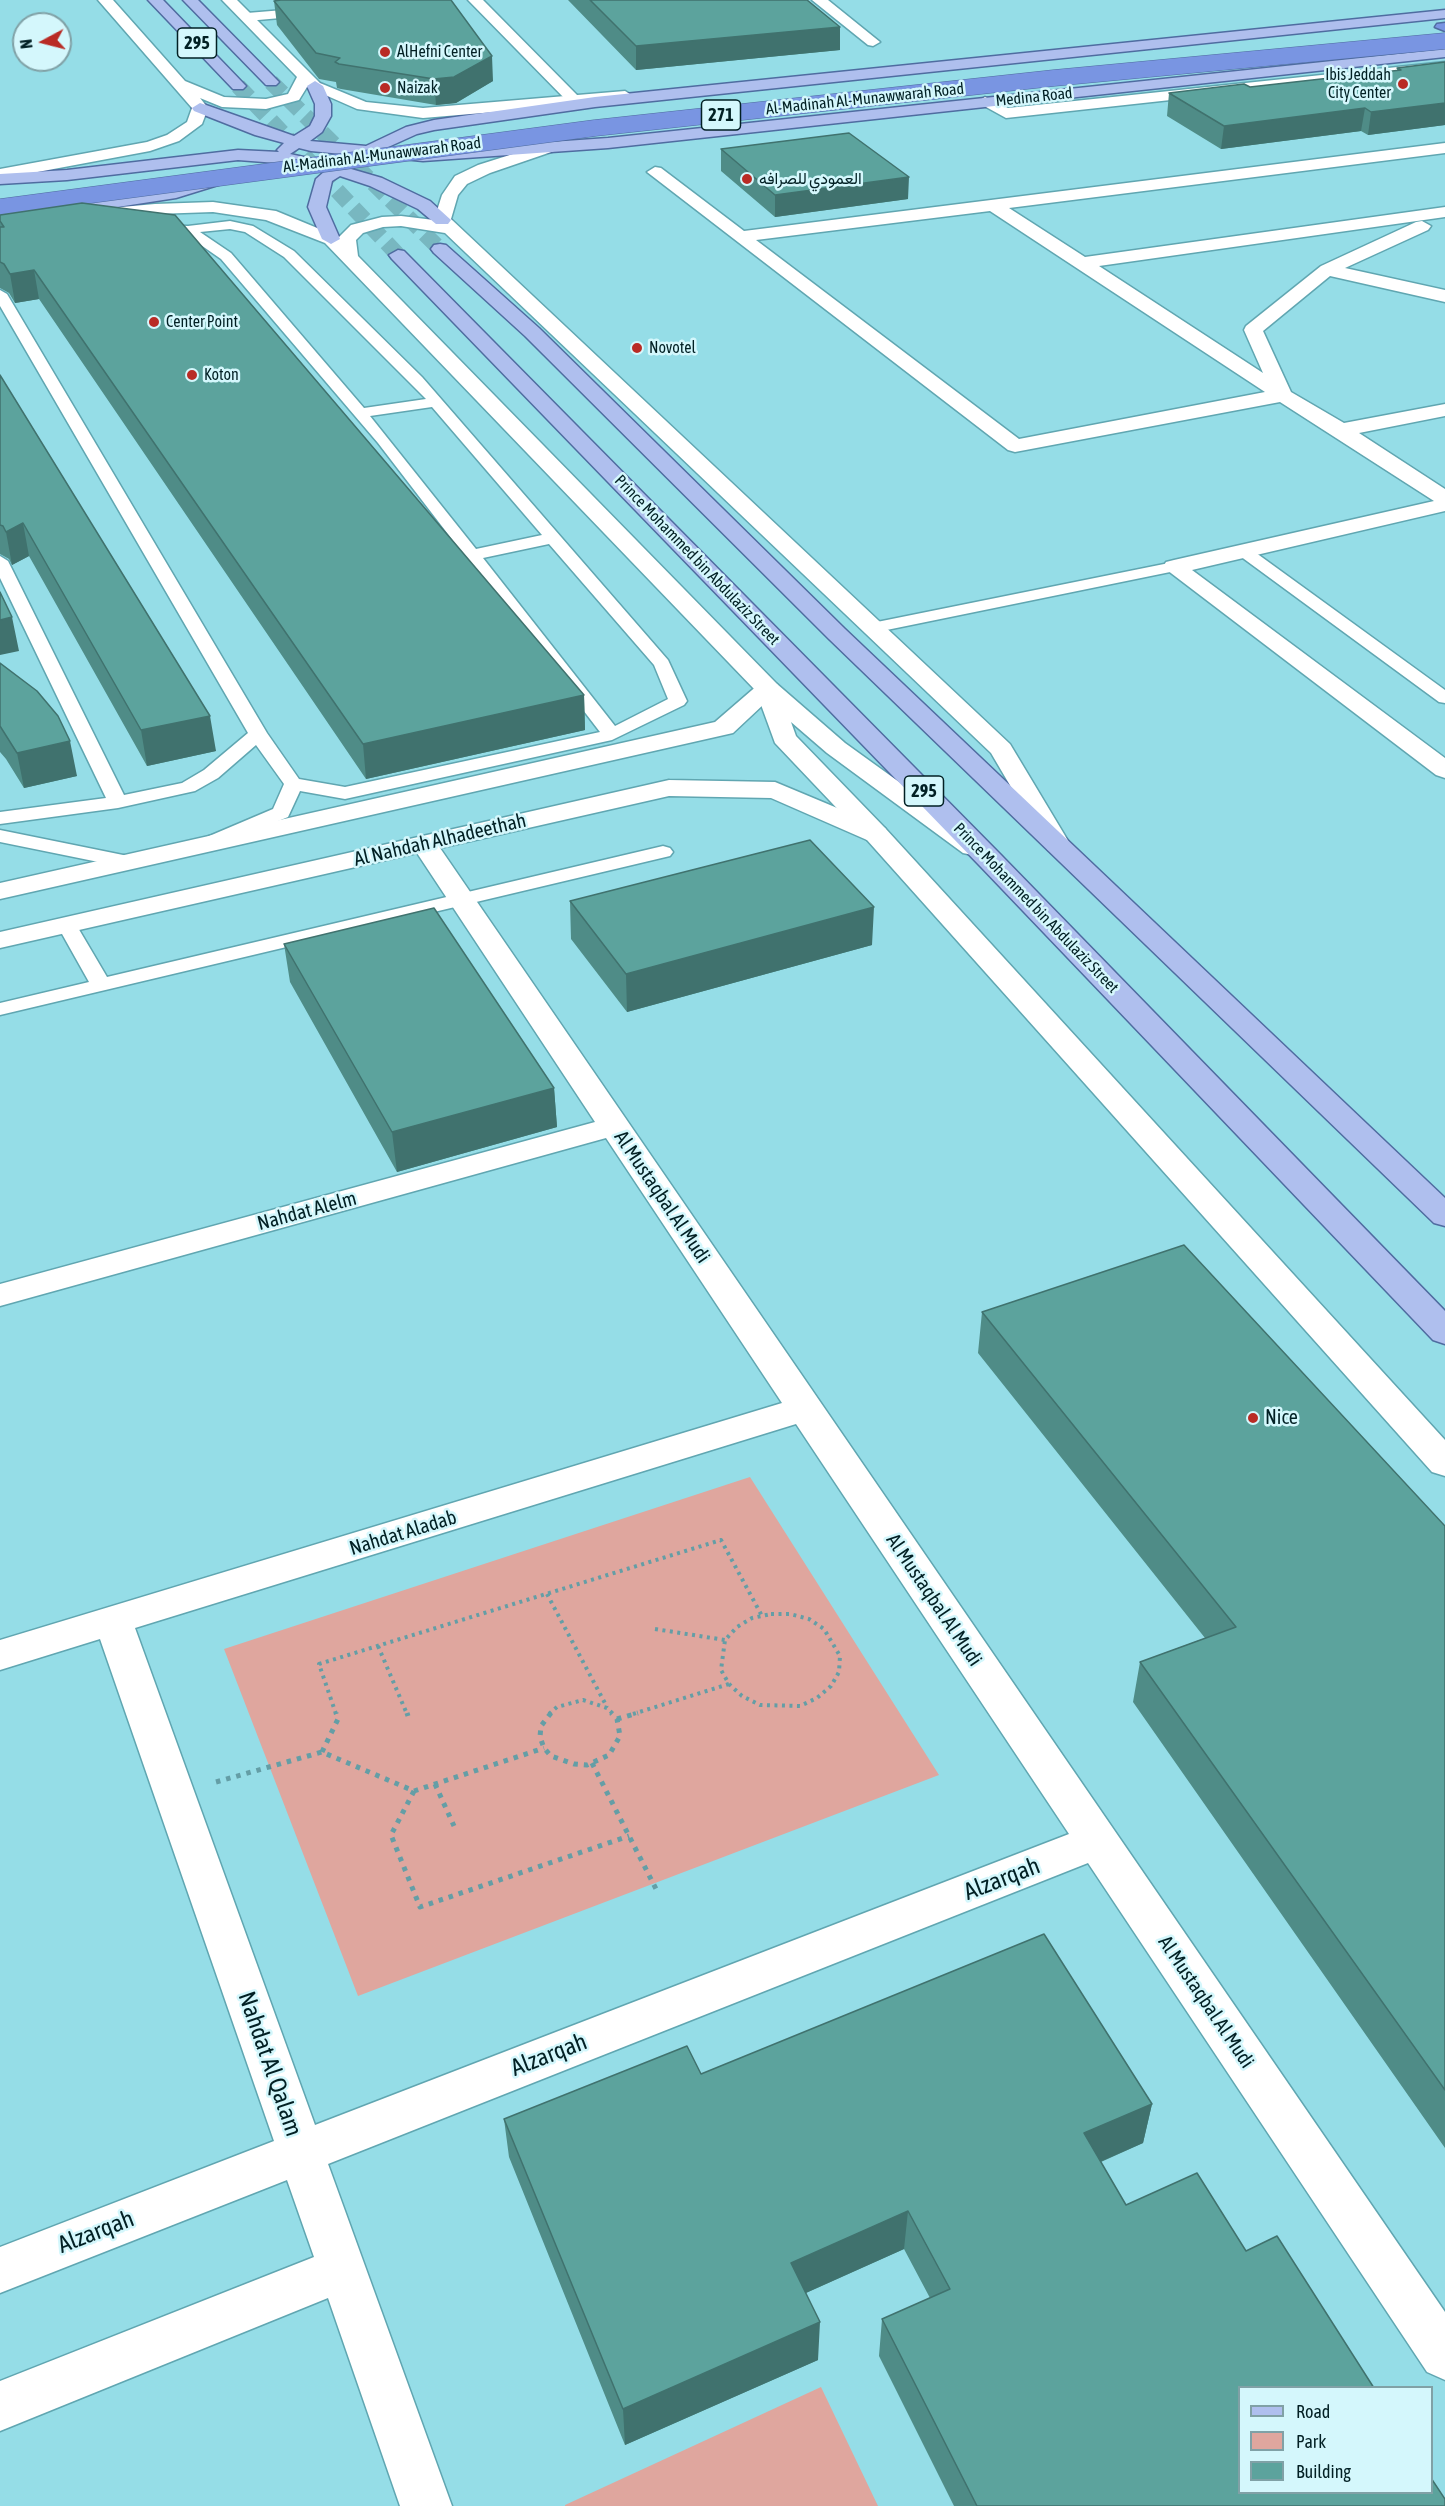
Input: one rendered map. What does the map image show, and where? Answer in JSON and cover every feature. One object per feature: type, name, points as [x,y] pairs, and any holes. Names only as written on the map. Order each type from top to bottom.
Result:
[{"type":"highway","name":"Al-Madinah Al-Munawwarah Road","points":[[0,190],[591,113],[1444,27]]},
{"type":"highway","name":"Al-Madinah Al-Munawwarah Road","points":[[0,207],[595,128],[1054,78],[1444,27]]},
{"type":"main road","name":"295","points":[[155,0],[238,86]]},
{"type":"main road","name":"295","points":[[190,0],[271,82]]},
{"type":"main road","points":[[331,239],[317,207],[324,179],[365,152],[423,128],[473,118],[710,89],[1444,27]]},
{"type":"main road","name":"Medina Road","points":[[551,147],[608,143],[1445,53]]},
{"type":"main road","points":[[0,221],[176,193],[275,157],[316,129],[323,116],[323,104],[310,81]]},
{"type":"main road","points":[[551,147],[477,149],[454,144],[450,139],[472,126],[595,102]]},
{"type":"main road","points":[[200,108],[251,129],[298,143],[365,152],[423,156],[551,147]]},
{"type":"main road","points":[[67,175],[238,155],[305,160],[376,182],[424,205],[444,232]]},
{"type":"main road","points":[[0,179],[148,174],[158,180],[150,189],[86,206]]},
{"type":"main road","name":"295","points":[[444,232],[532,332],[837,634],[1445,1216]]},
{"type":"main road","name":"Prince Mohammed bin Abdulaziz Street","points":[[398,255],[991,861],[1445,1332]]},
{"type":"street","points":[[0,174],[150,146],[173,138],[194,124],[200,108],[105,0]]},
{"type":"street","points":[[229,0],[310,81],[363,106],[423,113],[710,89]]},
{"type":"street","points":[[475,0],[573,100]]},
{"type":"street","points":[[819,0],[873,42]]},
{"type":"street","points":[[247,17],[340,9]]},
{"type":"street","points":[[986,102],[1006,113],[1445,66]]},
{"type":"street","points":[[179,84],[222,102],[266,104],[294,97],[310,81]]},
{"type":"street","points":[[444,232],[450,195],[460,180],[484,169],[551,147]]},
{"type":"street","points":[[741,237],[1445,148]]},
{"type":"street","points":[[655,172],[1015,446],[1283,395]]},
{"type":"street","points":[[993,205],[1445,499]]},
{"type":"street","points":[[0,221],[155,209],[213,207],[270,215],[331,239],[768,690],[837,748],[991,861]]},
{"type":"street","points":[[1083,264],[1445,214]]},
{"type":"street","points":[[1283,395],[1253,330],[1327,270],[1445,214]]},
{"type":"street","points":[[349,258],[347,239],[357,229],[382,222],[401,221],[444,232],[1001,749],[1057,844]]},
{"type":"street","points":[[1327,270],[1445,296]]},
{"type":"street","points":[[1341,430],[1445,410]]},
{"type":"street","points":[[1174,567],[1246,553],[1445,505]]},
{"type":"street","points":[[1174,567],[1445,770]]},
{"type":"street","points":[[768,690],[784,738],[876,834],[1445,1463]]},
{"type":"street","points":[[0,891],[724,728],[768,690]]},
{"type":"street","name":"Al Nahdah Alhadeethah","points":[[0,940],[669,788],[776,790],[876,834]]},
{"type":"street","name":"Al Mustaqbal Al Mudi","points":[[423,843],[1445,2355]]},
{"type":"street","name":"Nahdat Alelm","points":[[0,1295],[615,1126]]},
{"type":"street","name":"Nahdat Aladab","points":[[0,1656],[114,1623],[805,1409]]},
{"type":"street","name":"Nahdat Al Qalam","points":[[114,1623],[426,2506]]},
{"type":"street","name":"Alzarqah","points":[[0,2270],[1098,1841]]},
{"type":"street","points":[[0,2406],[342,2269]]},
{"type":"lane","points":[[22,235],[86,225],[108,226]]},
{"type":"lane","points":[[0,294],[6,314],[258,734],[293,784],[345,793],[612,735],[678,701],[662,664],[436,402],[289,254],[249,229],[230,225],[188,230],[141,228]]},
{"type":"lane","points":[[188,230],[226,256],[360,413],[612,735]]},
{"type":"lane","points":[[360,413],[436,402]]},
{"type":"lane","points":[[472,555],[553,538]]},
{"type":"lane","points":[[1246,553],[1445,698]]},
{"type":"lane","points":[[872,628],[1174,567]]},
{"type":"lane","points":[[2,570],[118,802]]},
{"type":"lane","points":[[0,818],[118,802],[188,787],[211,774],[258,734]]},
{"type":"lane","points":[[203,845],[281,813],[293,784]]},
{"type":"lane","points":[[0,836],[128,862]]},
{"type":"lane","points":[[0,1009],[663,852]]},
{"type":"lane","points":[[67,925],[101,985]]},
{"type":"path","points":[[322,1752],[338,1719],[319,1664],[721,1540],[762,1616]]},
{"type":"path","points":[[547,1594],[608,1708],[617,1719],[620,1736],[609,1755],[592,1763],[574,1764],[562,1761],[551,1756],[544,1748],[540,1737],[541,1726],[547,1716],[557,1707],[583,1700],[608,1708]]},
{"type":"path","points":[[790,1614],[809,1619],[824,1629],[834,1642],[840,1656],[839,1672],[831,1686],[818,1698],[800,1706],[759,1705],[742,1696],[729,1684],[721,1670],[721,1655],[725,1640],[737,1627],[762,1616],[790,1614]]},
{"type":"path","points":[[656,1629],[725,1640]]},
{"type":"path","points":[[378,1646],[408,1716]]},
{"type":"path","points":[[617,1719],[729,1684]]},
{"type":"path","points":[[175,1794],[322,1752],[414,1791],[544,1748]]},
{"type":"path","points":[[592,1763],[656,1889]]},
{"type":"path","points":[[435,1784],[454,1826]]},
{"type":"path","points":[[414,1791],[391,1834],[420,1907],[629,1836]]},
{"type":"green space","points":[[750,1477],[939,1775],[358,1996],[224,1649]]},
{"type":"green space","points":[[821,2387],[878,2506],[565,2506],[565,2505]]},
{"type":"building","name":"AlHefni Center","points":[[451,0],[492,56],[454,77],[434,79],[339,64],[335,62],[340,58],[316,53],[274,1]]},
{"type":"building","points":[[590,0],[807,0],[840,27],[636,46]]},
{"type":"building","points":[[1445,62],[1445,103],[1371,112],[1365,108],[1224,126],[1169,93],[1244,84],[1250,87],[1401,70],[1397,68]]},
{"type":"building","points":[[849,133],[909,177],[775,195],[721,149]]},
{"type":"building","points":[[82,203],[175,215],[584,695],[363,744],[34,270],[10,274],[0,262],[0,227],[4,227],[0,221],[0,215]]},
{"type":"building","points":[[0,375],[210,716],[141,730],[23,523],[6,532],[0,525]]},
{"type":"building","points":[[0,592],[12,617],[0,620]]},
{"type":"building","points":[[0,663],[37,691],[58,716],[70,741],[17,753],[0,726]]},
{"type":"building","points":[[810,840],[874,907],[626,974],[570,901]]},
{"type":"building","points":[[434,908],[554,1088],[392,1132],[284,944]]},
{"type":"building","points":[[1184,1245],[1445,1526],[1445,2090],[1140,1662],[1236,1627],[982,1312]]},
{"type":"building","points":[[1044,1934],[1152,2104],[1084,2133],[1126,2205],[1197,2173],[1246,2251],[1277,2236],[1373,2386],[1238,2386],[1238,2494],[1433,2494],[1433,2481],[1445,2499],[1445,2506],[977,2506],[882,2319],[950,2289],[908,2211],[791,2263],[820,2322],[623,2409],[504,2119],[687,2046],[701,2074]]},
{"type":"tunnel","points":[[271,82],[440,249]]},
{"type":"tunnel","points":[[238,86],[398,255]]},
{"type":"place","name":"AlHefni Center","points":[[385,52]]},
{"type":"place","name":"Ibis Jeddah City Center","points":[[1403,84]]},
{"type":"place","name":"Naizak","points":[[385,88]]},
{"type":"place","name":"العمودي للصرافه","points":[[747,179]]},
{"type":"place","name":"Center Point","points":[[154,322]]},
{"type":"place","name":"Novotel","points":[[637,348]]},
{"type":"place","name":"Koton","points":[[192,375]]},
{"type":"place","name":"Nice","points":[[1253,1418]]}]
